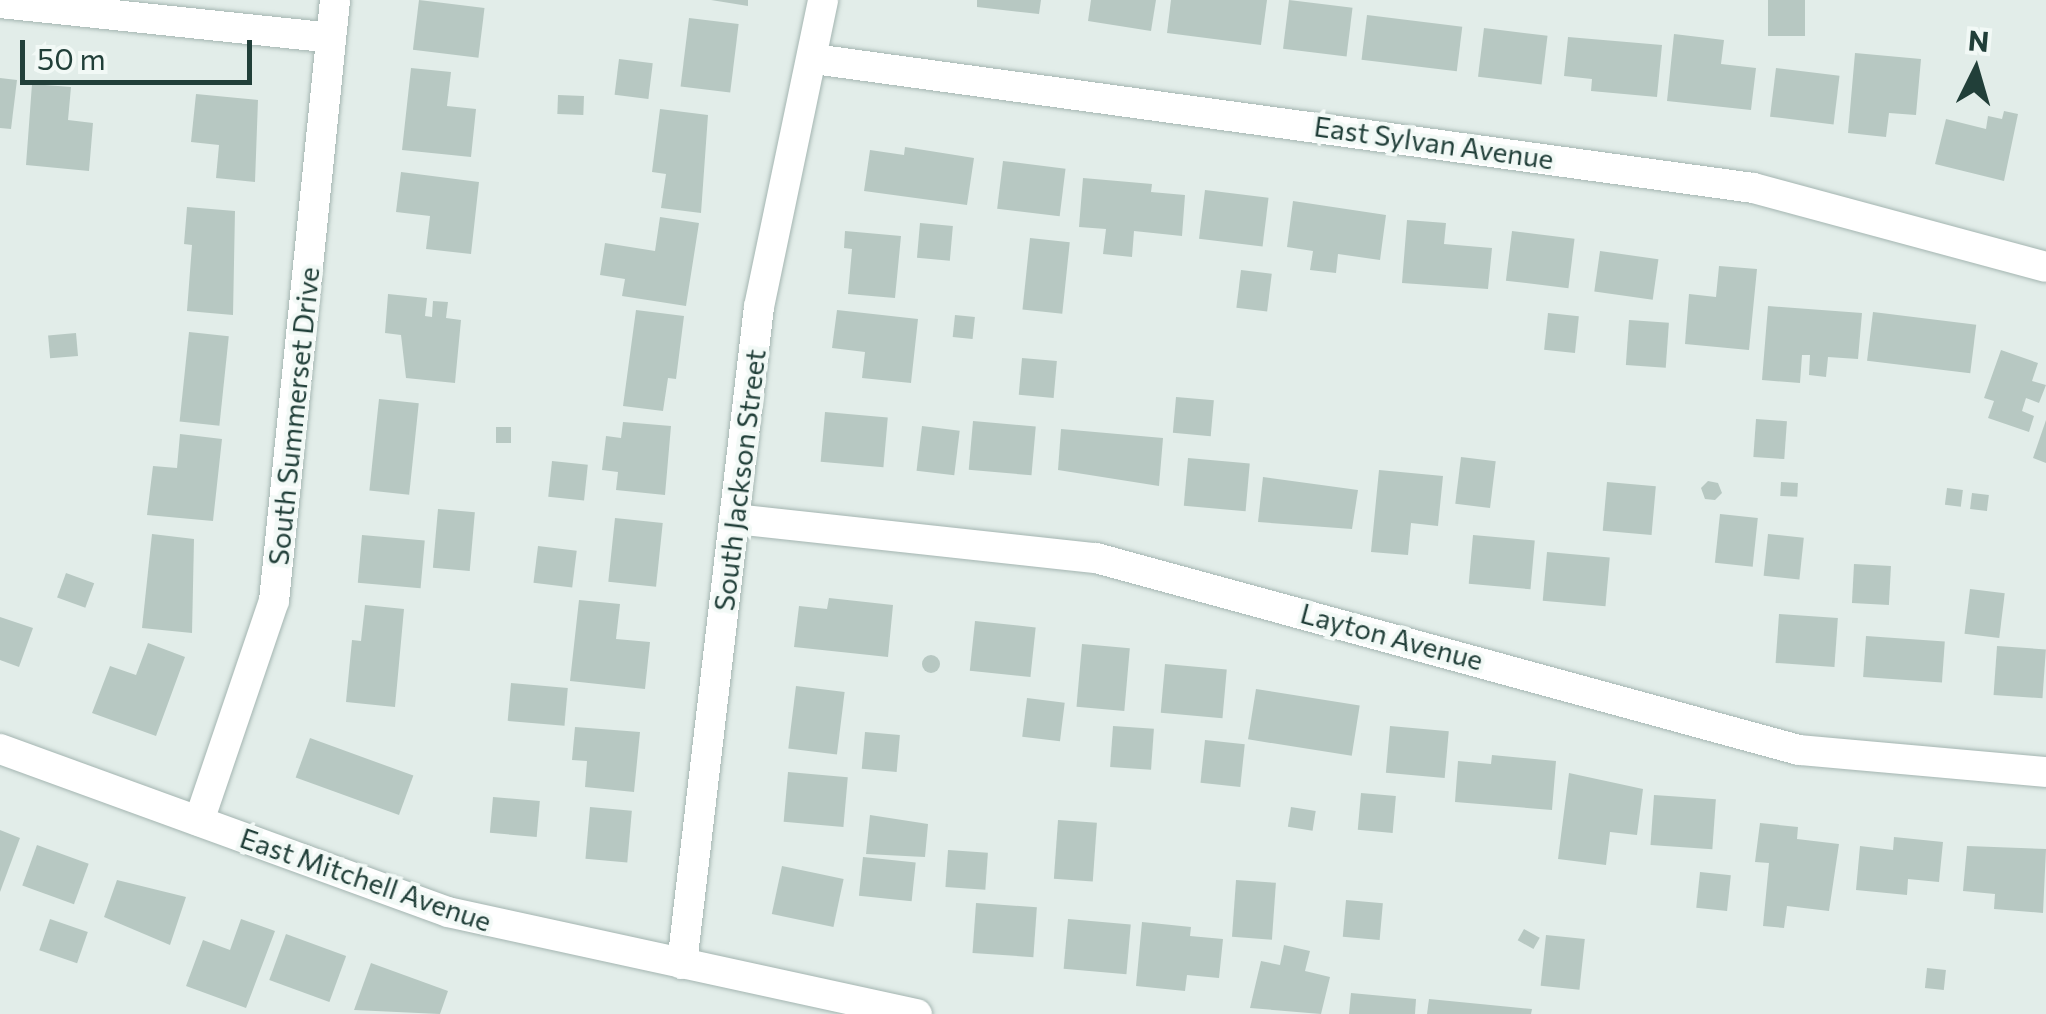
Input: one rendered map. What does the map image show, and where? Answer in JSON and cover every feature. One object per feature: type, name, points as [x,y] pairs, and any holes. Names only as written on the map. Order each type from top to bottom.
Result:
[{"type":"street","name":"South Summerset Drive","points":[[199,821],[274,600],[335,0]]},
{"type":"street","name":"South Jackson Street","points":[[682,964],[759,307],[814,59],[823,0]]},
{"type":"street","points":[[0,3],[331,38]]},
{"type":"street","name":"East Sylvan Avenue","points":[[814,59],[1753,188],[2046,267]]},
{"type":"street","name":"Layton Avenue","points":[[734,519],[1096,558],[1799,750],[2046,772]]},
{"type":"street","name":"East Mitchell Avenue","points":[[0,749],[448,912],[917,1014]]},
{"type":"building","points":[[419,0],[485,8],[478,58],[413,50]]},
{"type":"building","points":[[711,0],[748,0],[748,6]]},
{"type":"building","points":[[977,0],[1041,0],[1039,14],[977,7]]},
{"type":"building","points":[[1091,0],[1156,0],[1151,31],[1088,21]]},
{"type":"building","points":[[1171,0],[1267,0],[1261,45],[1167,33]]},
{"type":"building","points":[[1289,0],[1353,8],[1347,56],[1283,49]]},
{"type":"building","points":[[1768,0],[1805,0],[1805,36],[1768,36]]},
{"type":"building","points":[[1367,15],[1462,27],[1457,71],[1362,60]]},
{"type":"building","points":[[689,18],[739,24],[730,93],[681,86]]},
{"type":"building","points":[[1484,28],[1548,36],[1542,84],[1478,77]]},
{"type":"building","points":[[1674,34],[1724,40],[1721,64],[1756,68],[1751,110],[1667,101]]},
{"type":"building","points":[[1568,37],[1662,45],[1657,97],[1591,91],[1592,79],[1564,76]]},
{"type":"building","points":[[1855,53],[1921,59],[1916,115],[1889,113],[1886,137],[1848,133]]},
{"type":"building","points":[[619,59],[653,63],[648,99],[615,95]]},
{"type":"building","points":[[411,68],[451,72],[447,106],[476,109],[471,157],[402,150]]},
{"type":"building","points":[[1776,68],[1840,76],[1834,124],[1770,117]]},
{"type":"building","points":[[0,78],[17,80],[11,129],[0,128]]},
{"type":"building","points":[[32,84],[71,87],[68,120],[93,123],[89,171],[26,165]]},
{"type":"building","points":[[196,94],[258,100],[255,182],[216,178],[219,145],[191,142]]},
{"type":"building","points":[[558,95],[584,96],[583,115],[557,114]]},
{"type":"building","points":[[660,109],[708,115],[701,213],[661,208],[666,174],[652,172]]},
{"type":"building","points":[[2004,111],[2018,114],[2004,181],[1935,164],[1946,119],[1986,129],[1988,116],[2002,119]]},
{"type":"building","points":[[905,147],[974,158],[967,205],[864,191],[870,150],[904,155]]},
{"type":"building","points":[[1003,161],[1066,169],[1060,216],[997,209]]},
{"type":"building","points":[[401,172],[479,182],[471,254],[426,249],[430,216],[396,212]]},
{"type":"building","points":[[1083,178],[1152,184],[1151,192],[1185,195],[1182,236],[1134,231],[1132,257],[1103,254],[1106,229],[1079,227]]},
{"type":"building","points":[[1205,190],[1269,198],[1263,246],[1199,239]]},
{"type":"building","points":[[1293,201],[1386,215],[1380,260],[1338,254],[1336,273],[1310,270],[1313,251],[1287,247]]},
{"type":"building","points":[[187,207],[235,211],[233,315],[187,311],[192,245],[184,244]]},
{"type":"building","points":[[660,217],[699,223],[686,306],[622,296],[625,279],[600,275],[605,243],[655,251]]},
{"type":"building","points":[[1407,220],[1446,223],[1444,244],[1492,248],[1488,289],[1402,283]]},
{"type":"building","points":[[920,223],[953,226],[950,261],[917,258]]},
{"type":"building","points":[[845,231],[901,236],[895,298],[848,294],[852,249],[844,248]]},
{"type":"building","points":[[1512,231],[1575,239],[1568,288],[1506,281]]},
{"type":"building","points":[[1030,238],[1070,242],[1062,314],[1022,310]]},
{"type":"building","points":[[1600,251],[1658,259],[1653,300],[1594,292]]},
{"type":"building","points":[[1719,266],[1757,269],[1749,350],[1685,344],[1689,294],[1716,297]]},
{"type":"building","points":[[1241,270],[1272,274],[1267,311],[1236,308]]},
{"type":"building","points":[[388,294],[427,298],[425,316],[432,317],[433,301],[448,302],[446,318],[461,320],[455,383],[406,378],[401,335],[385,333]]},
{"type":"building","points":[[1768,306],[1862,313],[1858,359],[1828,357],[1826,377],[1809,375],[1810,355],[1802,355],[1800,383],[1762,380]]},
{"type":"building","points":[[636,310],[684,316],[676,379],[668,378],[663,411],[623,406]]},
{"type":"building","points":[[837,310],[918,319],[911,383],[862,378],[865,352],[832,348]]},
{"type":"building","points":[[1873,312],[1976,325],[1970,373],[1867,361]]},
{"type":"building","points":[[1548,313],[1579,316],[1575,353],[1544,350]]},
{"type":"building","points":[[955,315],[975,317],[973,339],[953,337]]},
{"type":"building","points":[[1629,320],[1669,323],[1666,368],[1626,365]]},
{"type":"building","points":[[189,332],[229,336],[219,426],[180,422]]},
{"type":"building","points":[[76,333],[78,356],[50,358],[48,335]]},
{"type":"building","points":[[2001,350],[2038,363],[2032,381],[2046,385],[2039,403],[2026,398],[2022,411],[2034,416],[2029,432],[1988,418],[1994,401],[1984,398]]},
{"type":"building","points":[[1022,358],[1057,361],[1054,398],[1019,395]]},
{"type":"building","points":[[1176,397],[1214,400],[1211,436],[1173,433]]},
{"type":"building","points":[[379,399],[419,403],[409,495],[369,490]]},
{"type":"building","points":[[825,412],[888,417],[883,467],[821,462]]},
{"type":"building","points":[[1756,419],[1787,421],[1784,459],[1753,457]]},
{"type":"building","points":[[2046,420],[2046,463],[2033,458]]},
{"type":"building","points":[[973,421],[1036,426],[1031,475],[969,470]]},
{"type":"building","points":[[623,422],[671,426],[665,495],[616,490],[618,472],[602,470],[606,436],[621,438]]},
{"type":"building","points":[[922,426],[960,431],[954,475],[917,471]]},
{"type":"building","points":[[496,427],[511,427],[511,443],[496,443]]},
{"type":"building","points":[[1061,429],[1163,438],[1159,486],[1058,470]]},
{"type":"building","points":[[180,434],[222,439],[213,521],[147,515],[153,466],[177,468]]},
{"type":"building","points":[[1461,457],[1496,461],[1490,508],[1455,504]]},
{"type":"building","points":[[1188,458],[1250,463],[1246,511],[1184,506]]},
{"type":"building","points":[[552,461],[588,465],[584,501],[548,497]]},
{"type":"building","points":[[1379,470],[1443,476],[1438,526],[1411,523],[1408,555],[1371,552]]},
{"type":"building","points":[[1263,477],[1358,490],[1352,529],[1258,522]]},
{"type":"building","points":[[1708,481],[1718,483],[1722,493],[1715,500],[1705,499],[1701,488]]},
{"type":"building","points":[[1607,482],[1656,486],[1652,535],[1603,531]]},
{"type":"building","points":[[1781,482],[1798,483],[1797,497],[1780,496]]},
{"type":"building","points":[[1947,488],[1963,490],[1961,507],[1945,505]]},
{"type":"building","points":[[1972,493],[1989,495],[1987,511],[1970,509]]},
{"type":"building","points":[[438,509],[475,512],[470,571],[433,568]]},
{"type":"building","points":[[1720,514],[1758,518],[1753,567],[1715,563]]},
{"type":"building","points":[[615,518],[663,523],[656,587],[608,582]]},
{"type":"building","points":[[152,534],[194,539],[192,633],[142,628]]},
{"type":"building","points":[[1768,534],[1804,538],[1799,580],[1764,576]]},
{"type":"building","points":[[362,535],[425,540],[421,588],[358,583]]},
{"type":"building","points":[[1473,535],[1535,540],[1530,589],[1469,584]]},
{"type":"building","points":[[538,546],[577,551],[572,587],[533,583]]},
{"type":"building","points":[[1547,552],[1610,557],[1605,606],[1543,601]]},
{"type":"building","points":[[1854,564],[1891,566],[1889,605],[1852,603]]},
{"type":"building","points":[[66,573],[94,583],[85,608],[57,597]]},
{"type":"building","points":[[1970,589],[2005,593],[1999,638],[1965,634]]},
{"type":"building","points":[[829,598],[893,605],[888,657],[794,647],[799,606],[827,609]]},
{"type":"building","points":[[579,600],[620,604],[616,639],[650,642],[645,689],[570,681]]},
{"type":"building","points":[[365,605],[404,609],[395,707],[346,702],[352,640],[361,641]]},
{"type":"building","points":[[1779,614],[1838,618],[1834,667],[1776,663]]},
{"type":"building","points":[[0,617],[33,628],[19,667],[0,660]]},
{"type":"building","points":[[975,621],[1036,627],[1030,677],[970,671]]},
{"type":"building","points":[[1866,636],[1945,642],[1942,682],[1863,677]]},
{"type":"building","points":[[148,643],[185,657],[156,736],[92,713],[110,666],[136,675]]},
{"type":"building","points":[[1082,644],[1130,648],[1124,711],[1077,707]]},
{"type":"building","points":[[1997,646],[2046,649],[2042,698],[1994,695]]},
{"type":"building","points":[[931,655],[940,664],[931,673],[922,664]]},
{"type":"building","points":[[1165,664],[1227,669],[1222,718],[1161,713]]},
{"type":"building","points":[[511,683],[568,688],[564,726],[508,721]]},
{"type":"building","points":[[796,686],[845,692],[837,755],[788,749]]},
{"type":"building","points":[[1256,689],[1360,705],[1352,756],[1248,739]]},
{"type":"building","points":[[1027,698],[1065,703],[1060,741],[1022,737]]},
{"type":"building","points":[[1113,726],[1154,729],[1151,770],[1110,767]]},
{"type":"building","points":[[1390,726],[1449,731],[1445,778],[1386,773]]},
{"type":"building","points":[[575,727],[640,732],[634,792],[585,787],[587,761],[572,760]]},
{"type":"building","points":[[865,732],[900,735],[897,772],[862,769]]},
{"type":"building","points":[[310,738],[413,776],[399,815],[296,777]]},
{"type":"building","points":[[1205,740],[1245,744],[1240,787],[1201,783]]},
{"type":"building","points":[[1492,755],[1556,761],[1552,810],[1455,802],[1458,761],[1491,764]]},
{"type":"building","points":[[788,772],[848,777],[843,827],[784,822]]},
{"type":"building","points":[[1569,773],[1643,789],[1637,835],[1610,832],[1606,865],[1558,859]]},
{"type":"building","points":[[1361,793],[1396,796],[1393,833],[1358,830]]},
{"type":"building","points":[[1654,795],[1716,799],[1712,849],[1651,845]]},
{"type":"building","points":[[493,797],[540,801],[537,837],[490,833]]},
{"type":"building","points":[[590,807],[632,811],[627,862],[585,859]]},
{"type":"building","points":[[1291,807],[1316,811],[1313,831],[1288,827]]},
{"type":"building","points":[[870,815],[928,824],[925,857],[866,854]]},
{"type":"building","points":[[1058,820],[1097,823],[1093,882],[1054,879]]},
{"type":"building","points":[[1760,823],[1798,827],[1797,839],[1839,844],[1829,911],[1787,906],[1784,928],[1763,926],[1769,863],[1755,862]]},
{"type":"building","points":[[0,830],[20,838],[0,892]]},
{"type":"building","points":[[1894,837],[1943,842],[1939,882],[1908,879],[1907,895],[1856,890],[1860,846],[1893,850]]},
{"type":"building","points":[[37,845],[89,864],[74,904],[22,885]]},
{"type":"building","points":[[1967,846],[2046,849],[2043,913],[1994,909],[1995,894],[1963,891]]},
{"type":"building","points":[[948,850],[988,853],[985,890],[945,887]]},
{"type":"building","points":[[863,857],[916,863],[912,901],[859,896]]},
{"type":"building","points":[[782,866],[844,879],[833,927],[772,914]]},
{"type":"building","points":[[1700,872],[1731,875],[1727,911],[1696,908]]},
{"type":"building","points":[[117,880],[186,897],[170,945],[104,917]]},
{"type":"building","points":[[1236,880],[1276,883],[1272,940],[1232,937]]},
{"type":"building","points":[[1346,900],[1383,903],[1380,940],[1343,937]]},
{"type":"building","points":[[976,903],[1037,907],[1033,957],[973,953]]},
{"type":"building","points":[[50,919],[88,932],[77,963],[39,950]]},
{"type":"building","points":[[241,919],[275,931],[246,1008],[186,986],[203,940],[230,950]]},
{"type":"building","points":[[1068,919],[1131,924],[1126,974],[1064,969]]},
{"type":"building","points":[[1142,922],[1191,927],[1190,936],[1223,939],[1219,978],[1187,975],[1185,991],[1136,986]]},
{"type":"building","points":[[1524,929],[1540,938],[1533,949],[1518,940]]},
{"type":"building","points":[[286,934],[346,956],[329,1002],[269,980]]},
{"type":"building","points":[[1546,935],[1585,939],[1579,990],[1541,986]]},
{"type":"building","points":[[1284,945],[1310,951],[1305,971],[1330,977],[1321,1014],[1250,1008],[1261,961],[1280,965]]},
{"type":"building","points":[[371,963],[448,991],[440,1014],[354,1010]]},
{"type":"building","points":[[1927,968],[1946,970],[1944,990],[1925,988]]},
{"type":"building","points":[[1351,993],[1416,999],[1415,1014],[1349,1014]]},
{"type":"building","points":[[1429,999],[1532,1009],[1531,1014],[1427,1014]]}]
